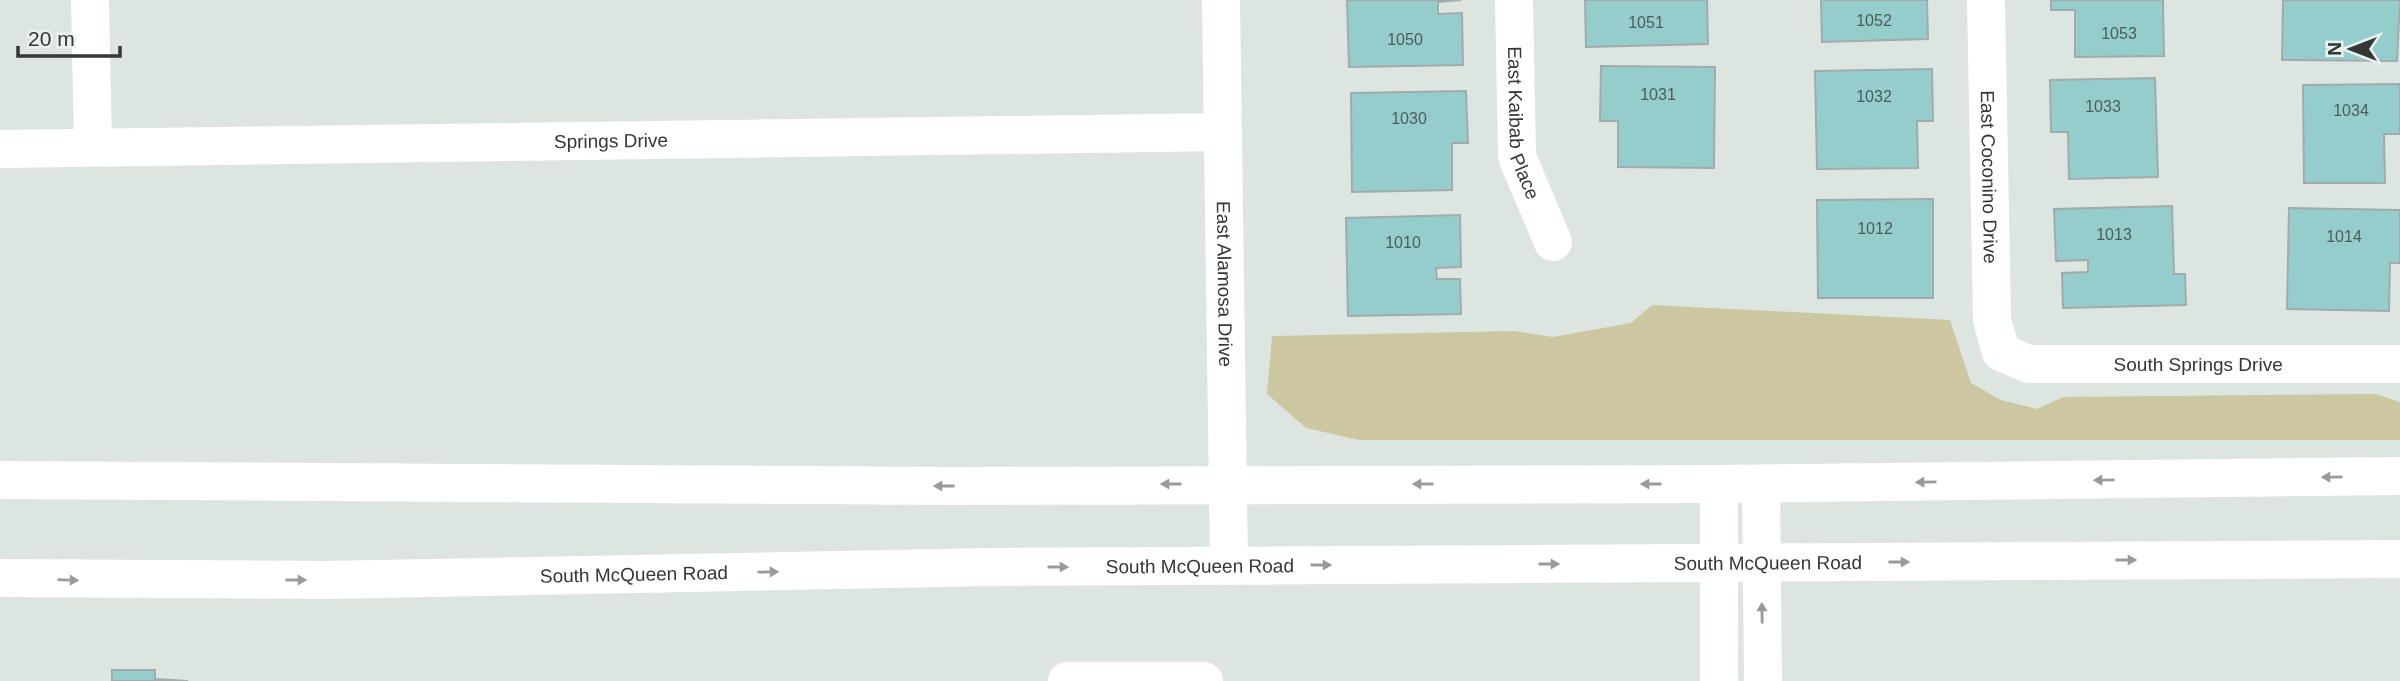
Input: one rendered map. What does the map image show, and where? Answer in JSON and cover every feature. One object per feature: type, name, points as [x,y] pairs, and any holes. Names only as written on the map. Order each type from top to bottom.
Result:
[{"type":"main road","points":[[90,0],[93,147]]},
{"type":"main road","name":"East Alamosa Drive","points":[[1221,0],[1229,566]]},
{"type":"main road","name":"East Kaibab Place","points":[[1514,0],[1517,157],[1553,243]]},
{"type":"main road","name":"East Coconino Drive","points":[[1986,0],[1992,320],[2001,352]]},
{"type":"main road","name":"Springs Drive","points":[[0,149],[1223,132]]},
{"type":"main road","name":"South Springs Drive","points":[[2001,352],[2028,364],[2400,364]]},
{"type":"main road","points":[[0,480],[432,485],[1761,484],[2400,476]]},
{"type":"main road","points":[[1719,484],[1719,681]]},
{"type":"main road","points":[[1761,484],[1763,681]]},
{"type":"main road","name":"South McQueen Road","points":[[0,578],[325,580],[1229,566],[2400,559]]},
{"type":"main road","points":[[1067,681],[1204,681]]},
{"type":"shaded area","points":[[1652,305],[1950,320],[1971,383],[2001,400],[2037,409],[2063,397],[2376,394],[2400,402],[2400,440],[1359,440],[1306,428],[1267,394],[1272,336],[1514,331],[1553,337],[1631,323]]},
{"type":"building","points":[[1347,0],[1461,0],[1438,2],[1438,14],[1462,13],[1463,65],[1349,67]]},
{"type":"building","points":[[1585,0],[1707,0],[1708,44],[1586,47]]},
{"type":"building","points":[[1821,0],[1927,0],[1928,39],[1822,42]]},
{"type":"building","points":[[2051,0],[2163,0],[2164,56],[2075,57],[2075,10],[2051,10]]},
{"type":"building","points":[[2283,0],[2400,0],[2397,61],[2282,60]]},
{"type":"building","points":[[1601,66],[1715,67],[1714,168],[1618,167],[1618,121],[1600,121]]},
{"type":"building","points":[[1932,69],[1933,121],[1917,121],[1918,168],[1817,169],[1815,71]]},
{"type":"building","points":[[2155,78],[2158,177],[2069,179],[2068,132],[2051,132],[2050,80]]},
{"type":"building","points":[[2400,84],[2400,134],[2384,134],[2385,183],[2304,183],[2303,85]]},
{"type":"building","points":[[1466,91],[1468,143],[1452,143],[1452,190],[1352,192],[1351,93]]},
{"type":"building","points":[[1933,199],[1933,298],[1818,298],[1817,200]]},
{"type":"building","points":[[2172,206],[2174,274],[2185,274],[2186,305],[2063,308],[2062,273],[2088,272],[2088,260],[2056,261],[2054,209]]},
{"type":"building","points":[[2289,208],[2400,210],[2400,263],[2390,263],[2389,311],[2287,309]]},
{"type":"building","points":[[1460,215],[1461,267],[1436,268],[1437,279],[1460,279],[1461,314],[1348,316],[1346,218]]},
{"type":"building","points":[[112,670],[155,670],[155,679],[188,681],[112,681]]}]
